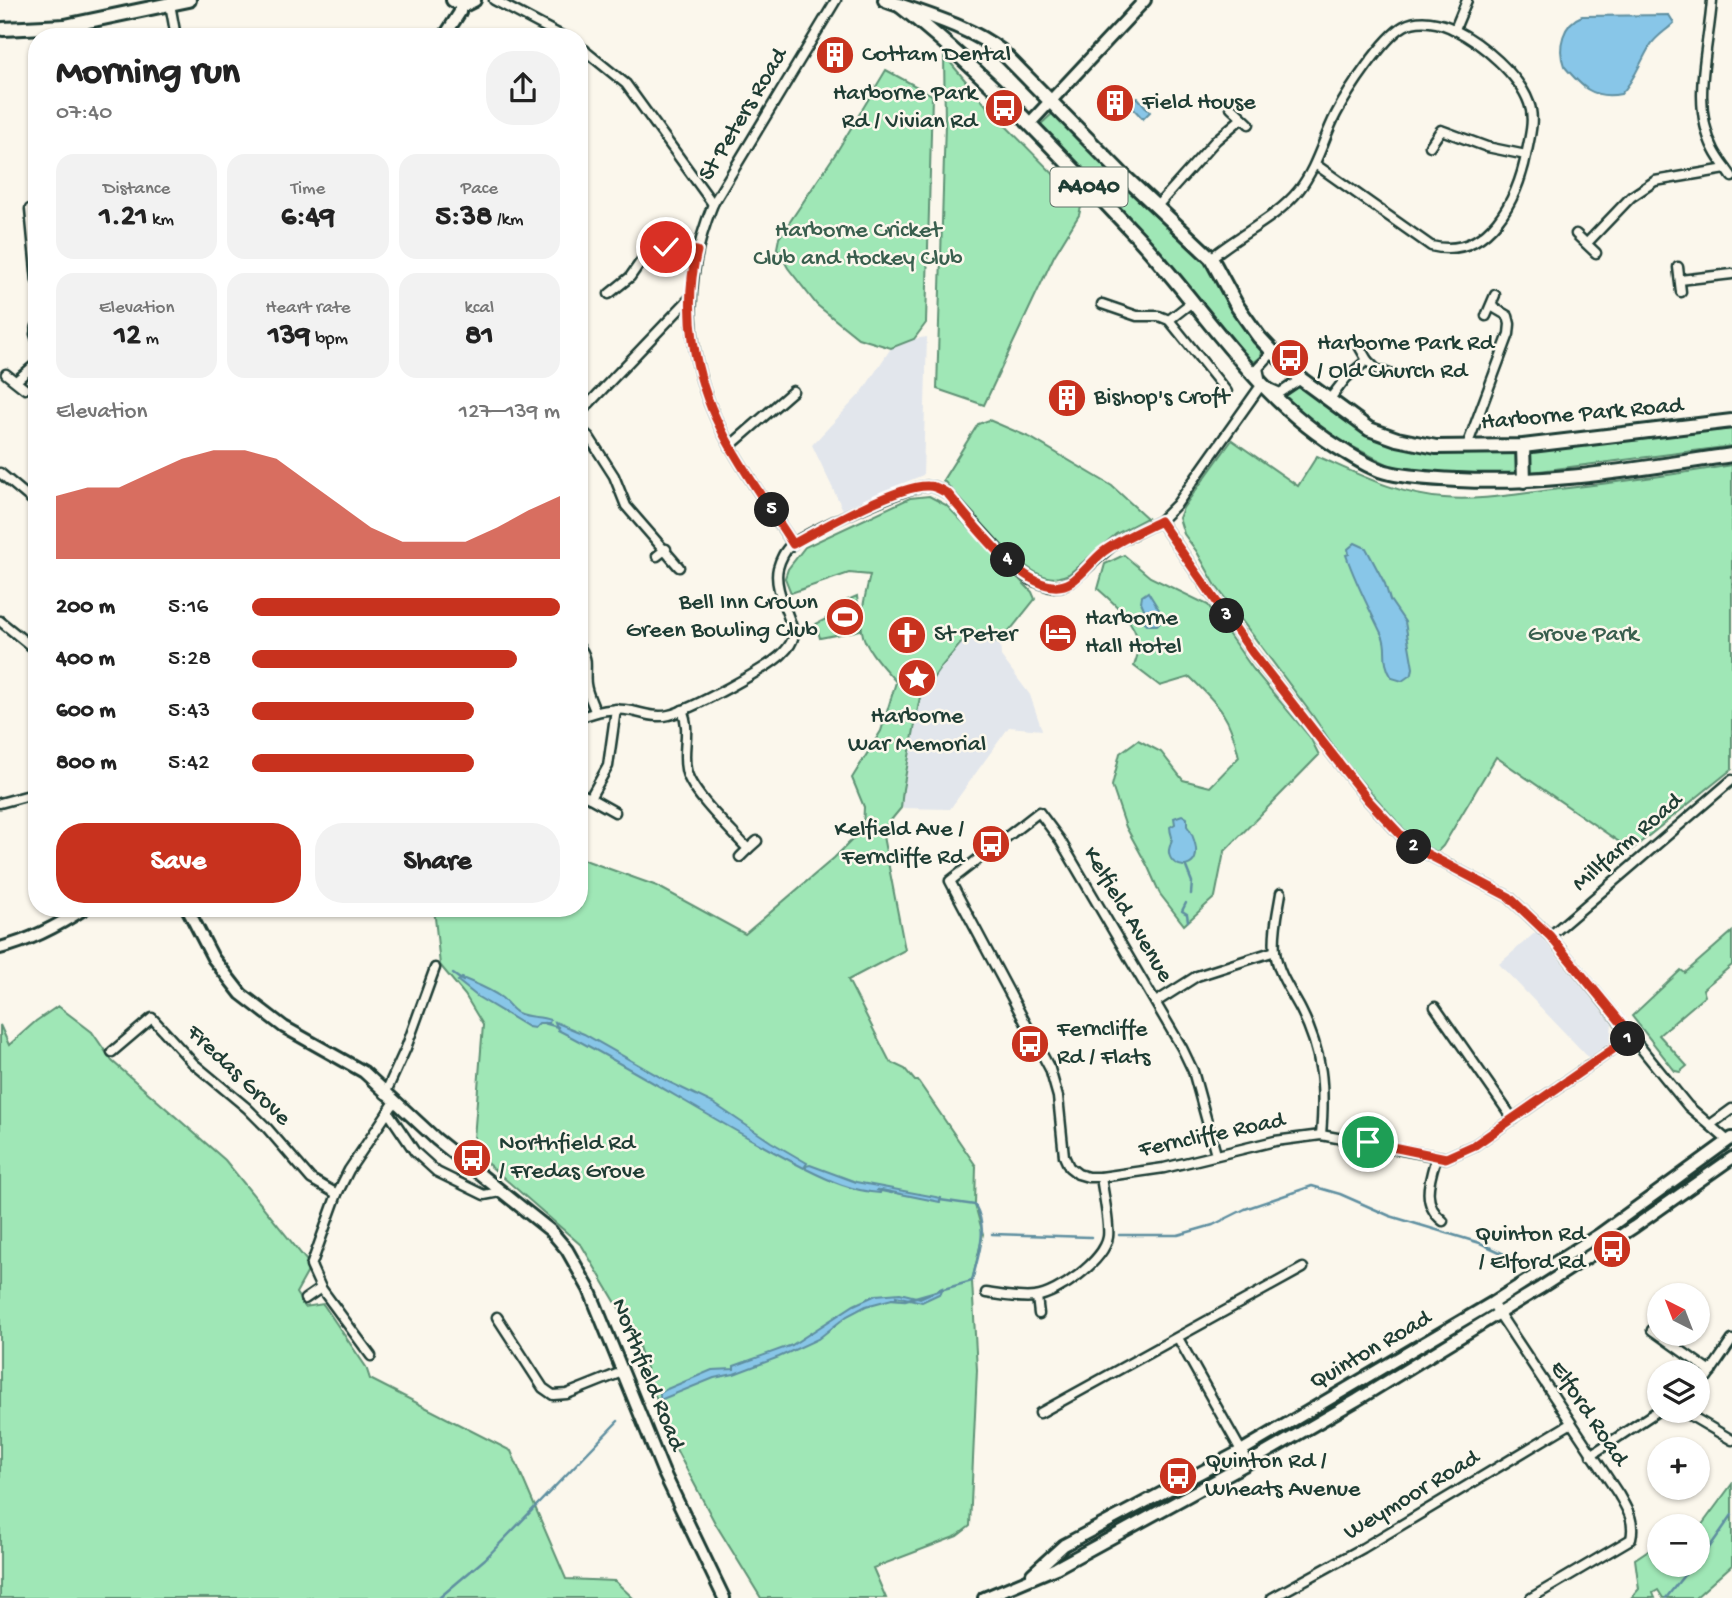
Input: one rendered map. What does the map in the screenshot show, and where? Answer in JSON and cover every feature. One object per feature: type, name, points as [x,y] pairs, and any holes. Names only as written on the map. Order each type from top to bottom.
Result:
[{"type":"main road","points":[[38,28],[57,27],[138,5],[170,4],[189,0]]},
{"type":"main road","points":[[456,2],[468,4],[474,0]]},
{"type":"main road","name":"Harborne Park Road","points":[[885,0],[985,38],[1001,51],[1211,258],[1237,306],[1258,337],[1301,379],[1369,429],[1397,439],[1436,447],[1523,446],[1732,421]]},
{"type":"main road","name":"Harborne Park Road","points":[[899,5],[974,69],[1029,124],[1138,238],[1235,357],[1301,423],[1333,445],[1388,473],[1431,479],[1524,481],[1570,478],[1732,455]]},
{"type":"main road","points":[[1,30],[28,29]]},
{"type":"main road","points":[[1523,446],[1524,481]]},
{"type":"street","points":[[494,0],[547,28]]},
{"type":"street","name":"St Peters Road","points":[[793,544],[730,446],[704,388],[692,332],[692,274],[713,204],[836,0]]},
{"type":"street","points":[[1029,124],[1145,0]]},
{"type":"street","points":[[1455,29],[1467,0]]},
{"type":"street","points":[[1712,0],[1703,100],[1706,127],[1713,149],[1732,177]]},
{"type":"street","points":[[450,28],[460,12],[456,2]]},
{"type":"street","points":[[170,4],[174,28]]},
{"type":"street","points":[[1211,258],[1299,190],[1315,164],[1336,115],[1353,86],[1388,40],[1403,26],[1415,22],[1432,22],[1455,29],[1517,80],[1530,104],[1532,115],[1522,175],[1504,213],[1485,234],[1466,247],[1448,250],[1431,246],[1315,164]]},
{"type":"street","points":[[588,53],[626,83],[713,204]]},
{"type":"street","points":[[1231,107],[1249,124]]},
{"type":"street","points":[[1157,206],[1216,140],[1242,117]]},
{"type":"street","points":[[1430,146],[1441,130],[1487,147],[1526,155]]},
{"type":"street","points":[[1587,243],[1631,197],[1655,181],[1726,169]]},
{"type":"street","points":[[1576,234],[1596,253]]},
{"type":"street","points":[[609,294],[630,277],[644,257],[655,251],[675,247],[697,251]]},
{"type":"street","points":[[1678,267],[1681,292]]},
{"type":"street","points":[[1680,280],[1732,274]]},
{"type":"street","points":[[1486,316],[1495,295]]},
{"type":"street","points":[[588,405],[691,297]]},
{"type":"street","points":[[1169,320],[1192,302]]},
{"type":"street","points":[[1102,304],[1137,316],[1159,316],[1169,320],[1227,392]]},
{"type":"street","points":[[1467,446],[1509,334],[1508,316],[1491,306]]},
{"type":"street","points":[[1359,346],[1376,369],[1390,374]]},
{"type":"street","points":[[588,714],[616,709],[650,716],[668,716],[772,663],[791,644],[794,635],[777,578],[782,556],[793,544],[885,498],[919,486],[936,487],[948,494],[1016,569],[1031,580],[1050,587],[1072,581],[1114,544],[1160,521],[1177,504],[1262,384],[1258,368],[1273,352]]},
{"type":"street","points":[[1329,401],[1346,378],[1367,360]]},
{"type":"street","points":[[16,381],[28,371]]},
{"type":"street","points":[[5,374],[25,389]]},
{"type":"street","points":[[1262,384],[1280,393],[1301,379]]},
{"type":"street","points":[[730,446],[793,391]]},
{"type":"street","points":[[588,436],[614,476],[626,506],[679,567]]},
{"type":"street","points":[[0,473],[28,496]]},
{"type":"street","points":[[1160,521],[1252,652],[1368,800],[1410,845],[1509,897],[1550,936],[1688,1106],[1730,1139]]},
{"type":"street","points":[[657,556],[666,549]]},
{"type":"street","points":[[0,621],[28,644]]},
{"type":"street","points":[[588,690],[595,711]]},
{"type":"street","points":[[615,812],[590,798],[608,766],[616,709]]},
{"type":"street","points":[[682,710],[686,719],[685,762],[689,782],[748,849]]},
{"type":"street","name":"Millfarm Road","points":[[1550,936],[1732,780]]},
{"type":"street","points":[[0,803],[28,795]]},
{"type":"street","name":"Kelfield Avenue","points":[[953,890],[950,881],[1039,812],[1060,840],[1156,1002],[1193,1072],[1216,1154]]},
{"type":"street","points":[[740,857],[757,841]]},
{"type":"street","name":"Ferncliffe Road","points":[[953,890],[983,939],[1050,1069],[1058,1097],[1064,1156],[1069,1167],[1078,1174],[1101,1177],[1164,1168],[1275,1140],[1321,1135],[1368,1142],[1436,1158]]},
{"type":"street","points":[[1281,893],[1275,951],[1280,974],[1301,1011],[1317,1049],[1324,1090],[1321,1135]]},
{"type":"street","points":[[0,947],[20,943],[51,930],[71,917]]},
{"type":"street","name":"Northfield Road","points":[[192,917],[213,958],[241,994],[284,1027],[364,1073],[385,1094],[415,1152],[437,1171],[484,1195],[500,1192]]},
{"type":"street","points":[[1156,1002],[1197,976],[1275,951]]},
{"type":"street","points":[[385,1094],[406,1048],[435,968]]},
{"type":"street","points":[[1435,1007],[1513,1119]]},
{"type":"street","name":"Fredas Grove","points":[[112,1052],[152,1018],[193,1063],[267,1128],[311,1179],[337,1195]]},
{"type":"street","points":[[1443,1221],[1435,1215],[1427,1190],[1436,1158],[1446,1158],[1475,1145],[1632,1036]]},
{"type":"street","points":[[371,1356],[321,1288],[311,1266],[337,1195],[353,1163],[391,1107]]},
{"type":"street","name":"Northfield Road","points":[[391,1107],[551,1231],[567,1250],[589,1289],[663,1471],[724,1598]]},
{"type":"street","points":[[1710,1125],[1732,1110]]},
{"type":"street","name":"Quinton Road","points":[[1021,1583],[1064,1545],[1241,1451],[1492,1303],[1600,1234],[1730,1139]]},
{"type":"street","points":[[1716,1151],[1729,1161]]},
{"type":"street","name":"Quinton Road","points":[[984,1598],[1056,1568],[1248,1463],[1500,1314],[1634,1227],[1729,1161]]},
{"type":"street","points":[[986,1293],[1037,1297],[1086,1270],[1100,1255],[1108,1237],[1101,1177]]},
{"type":"street","points":[[1427,1220],[1435,1215]]},
{"type":"street","points":[[1040,1413],[1303,1268]]},
{"type":"street","points":[[305,1299],[321,1288]]},
{"type":"street","points":[[1037,1297],[1039,1314]]},
{"type":"street","name":"Elford Road","points":[[1492,1303],[1629,1512],[1633,1528],[1631,1539],[1531,1598]]},
{"type":"street","points":[[498,1317],[543,1388],[553,1395],[567,1394],[622,1372]]},
{"type":"street","points":[[1178,1338],[1248,1463]]},
{"type":"street","points":[[1674,1346],[1711,1372],[1732,1340]]},
{"type":"street","points":[[1591,1455],[1647,1418]]},
{"type":"street","points":[[1703,1423],[1732,1440]]},
{"type":"street","name":"Weymoor Road","points":[[1272,1598],[1363,1548],[1570,1424]]},
{"type":"shaded area","points":[[927,337],[923,475],[844,512],[812,445],[862,392],[891,348]]},
{"type":"shaded area","points":[[966,637],[1000,643],[1001,656],[1030,695],[1042,730],[1009,727],[950,809],[901,808],[920,697]]},
{"type":"shaded area","points":[[1537,931],[1612,1023],[1610,1043],[1589,1058],[1499,964]]},
{"type":"green space","points":[[944,55],[990,110],[1082,203],[1079,215],[1054,256],[984,405],[937,389],[945,123]]},
{"type":"green space","name":"Harborne Cricket Club and Hockey Club","points":[[886,70],[932,95],[926,323],[914,339],[891,348],[858,338],[817,305],[788,268],[777,248],[779,238],[836,153]]},
{"type":"green space","points":[[1054,112],[1205,257],[1263,347],[1261,357],[1254,362],[1246,361],[1166,259],[1040,125]]},
{"type":"green space","points":[[1301,385],[1403,444],[1536,449],[1732,429],[1732,446],[1516,474],[1457,475],[1391,466],[1327,434],[1283,398]]},
{"type":"green space","points":[[989,420],[1031,438],[1112,486],[1147,518],[1116,534],[1069,574],[1053,578],[1035,572],[992,535],[943,480],[978,424]]},
{"type":"green space","name":"Grove Park","points":[[1232,440],[1298,486],[1317,456],[1394,488],[1427,496],[1457,499],[1642,479],[1732,465],[1732,769],[1631,850],[1496,757],[1443,846],[1437,852],[1415,842],[1344,762],[1216,586],[1184,534],[1179,518],[1183,508]]},
{"type":"green space","points":[[929,496],[946,505],[1032,592],[1035,599],[1000,643],[966,637],[920,697],[901,808],[882,831],[905,950],[848,980],[890,1062],[905,1069],[918,1081],[976,1166],[975,1205],[983,1234],[972,1281],[977,1370],[970,1526],[957,1536],[873,1568],[886,1598],[761,1598],[715,1523],[668,1434],[635,1335],[582,1246],[473,1151],[483,1025],[465,995],[440,965],[435,917],[588,917],[588,861],[657,886],[745,934],[834,858],[863,829],[864,807],[852,778],[881,731],[896,682],[876,658],[862,631],[870,575],[849,573],[791,593],[785,578],[788,569],[805,547],[910,498]]},
{"type":"green space","points":[[1124,555],[1150,577],[1208,605],[1253,669],[1310,737],[1319,755],[1224,852],[1215,897],[1184,925],[1160,894],[1126,827],[1112,786],[1120,753],[1138,740],[1161,752],[1183,780],[1210,787],[1239,757],[1232,731],[1222,712],[1190,677],[1160,686],[1134,666],[1139,646],[1137,636],[1123,613],[1098,589],[1105,564]]},
{"type":"green space","name":"Bell Inn Crown Green Bowling Club","points":[[857,596],[861,630],[820,638],[816,624],[832,616],[832,607]]},
{"type":"green space","points":[[1732,932],[1732,965],[1703,989],[1705,996],[1659,1035],[1687,1066],[1680,1072],[1675,1071],[1632,1016],[1681,970],[1685,973]]},
{"type":"green space","points":[[58,1006],[92,1032],[112,1061],[225,1160],[311,1266],[296,1293],[305,1307],[323,1304],[366,1367],[370,1379],[511,1451],[566,1579],[615,1581],[633,1598],[0,1598],[0,1025],[9,1045]]},
{"type":"green space","points":[[1732,1484],[1732,1565],[1695,1598],[1663,1598],[1658,1590],[1653,1593],[1655,1598],[1631,1598],[1639,1589],[1635,1559],[1647,1551],[1647,1577],[1710,1577],[1710,1514]]},
{"type":"water","points":[[1669,15],[1674,23],[1652,42],[1634,77],[1621,94],[1603,95],[1588,90],[1564,66],[1561,51],[1563,36],[1575,19],[1582,16]]},
{"type":"water","points":[[1138,98],[1150,112],[1143,119],[1130,105],[1132,99]]},
{"type":"water","points":[[1355,543],[1366,548],[1385,584],[1390,600],[1405,622],[1413,668],[1412,674],[1402,681],[1392,678],[1388,671],[1384,640],[1346,555]]},
{"type":"water","points":[[1148,592],[1163,616],[1163,620],[1157,625],[1148,625],[1142,619],[1145,611],[1141,602],[1142,596]]},
{"type":"water","points":[[1182,815],[1187,818],[1187,826],[1193,836],[1196,851],[1195,858],[1186,866],[1175,863],[1169,853],[1172,837],[1170,827],[1175,824],[1174,818]]},
{"type":"water","points":[[462,978],[502,998],[518,1013],[550,1020],[549,1023],[539,1023],[534,1028],[528,1027],[478,997],[458,981]]},
{"type":"water","points":[[555,1022],[584,1034],[669,1082],[713,1103],[807,1163],[804,1168],[742,1134],[558,1030]]},
{"type":"water","points":[[810,1165],[856,1182],[941,1198],[940,1202],[881,1190],[880,1193],[851,1188],[806,1169],[806,1166]]},
{"type":"water","points":[[942,1288],[941,1293],[922,1302],[896,1296],[866,1306],[847,1316],[818,1339],[779,1357],[734,1374],[714,1378],[660,1400],[660,1392],[712,1370],[734,1369],[734,1366],[792,1345],[854,1305],[876,1295],[900,1293],[920,1298]]},
{"type":"waterway","points":[[1186,867],[1192,882],[1191,894]]},
{"type":"waterway","points":[[1186,903],[1182,911],[1187,914],[1188,921]]},
{"type":"waterway","points":[[453,974],[463,981]]},
{"type":"waterway","points":[[544,1023],[558,1027]]},
{"type":"waterway","points":[[1119,1235],[1178,1235],[1213,1225],[1245,1209],[1312,1186],[1340,1194],[1390,1216],[1480,1243],[1515,1259]]},
{"type":"waterway","points":[[877,1190],[892,1193]]},
{"type":"waterway","points":[[892,1299],[905,1300],[972,1281],[981,1243],[979,1214],[975,1205],[940,1200]]},
{"type":"waterway","points":[[992,1234],[1091,1237]]},
{"type":"waterway","points":[[439,1598],[485,1559],[618,1421]]},
{"type":"waterway","points":[[1710,1547],[1732,1515]]},
{"type":"waterway","points":[[1666,1598],[1683,1577]]},
{"type":"place","name":"Cottam Dental","points":[[835,55]]},
{"type":"place","name":"Field House","points":[[1115,103]]},
{"type":"place","name":"Harborne Park Rd / Vivian Rd","points":[[1004,108]]},
{"type":"place","name":"Harborne Park Rd / Old Church Rd","points":[[1290,358]]},
{"type":"place","name":"Bishop's Croft","points":[[1067,398]]},
{"type":"place","name":"Bell Inn Crown Green Bowling Club","points":[[845,617]]},
{"type":"place","name":"Harborne Hall Hotel","points":[[1058,633]]},
{"type":"place","name":"St Peter","points":[[907,635]]},
{"type":"place","name":"Harborne War Memorial","points":[[917,678]]},
{"type":"place","name":"Kelfield Ave / Ferncliffe Rd","points":[[991,844]]},
{"type":"place","name":"Ferncliffe Rd / Flats","points":[[1030,1044]]},
{"type":"place","name":"Northfield Rd / Fredas Grove","points":[[472,1158]]},
{"type":"place","name":"Quinton Rd / Elford Rd","points":[[1612,1249]]},
{"type":"place","name":"Quinton Rd / Wheats Avenue","points":[[1178,1476]]},
{"type":"route","points":[[666,247],[697,251],[692,274],[692,332],[704,388],[722,432],[793,544],[885,498],[919,486],[936,487],[948,494],[1016,569],[1031,580],[1050,587],[1072,581],[1114,544],[1160,521],[1252,652],[1368,800],[1410,845],[1509,897],[1550,936],[1632,1036],[1475,1145],[1446,1158],[1368,1142]]}]
